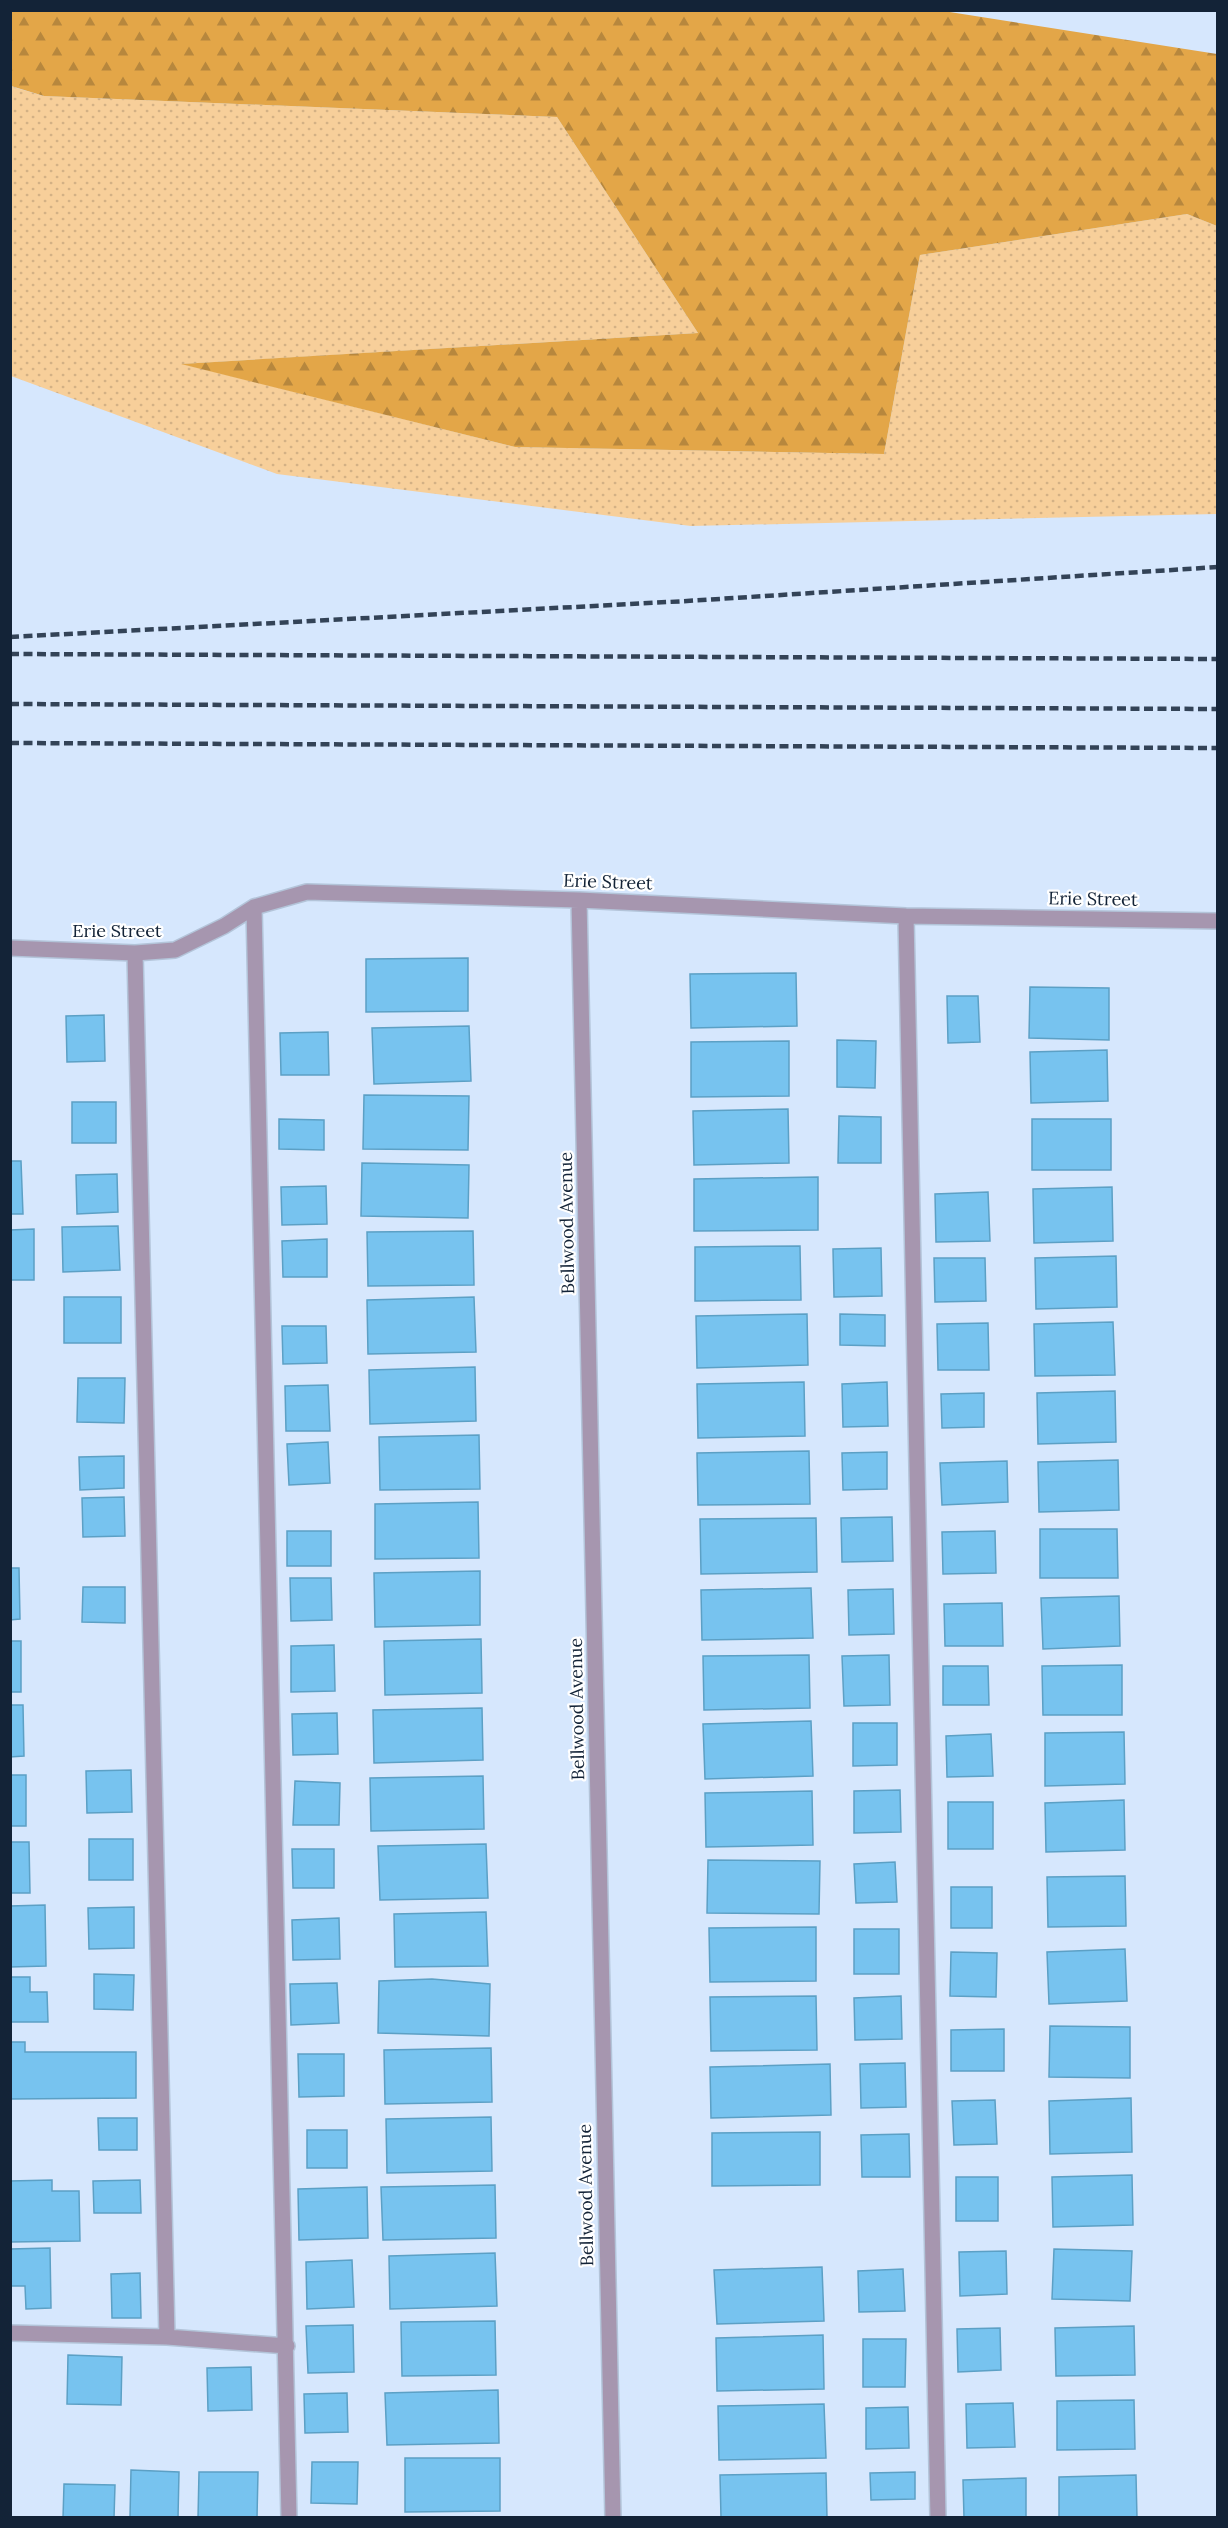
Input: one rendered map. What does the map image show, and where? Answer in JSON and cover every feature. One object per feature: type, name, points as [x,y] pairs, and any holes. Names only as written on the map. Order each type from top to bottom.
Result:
[{"type":"street","name":"Erie Street","points":[[10,948],[135,953],[175,950],[224,926],[254,907],[307,892],[579,900],[906,916],[1218,921]]},
{"type":"street","name":"Bellwood Avenue","points":[[579,900],[613,2517]]},
{"type":"street","points":[[254,907],[290,2517]]},
{"type":"street","points":[[906,916],[938,2517]]},
{"type":"street","points":[[135,953],[167,2337]]},
{"type":"street","points":[[10,2333],[167,2337],[287,2346]]},
{"type":"shaded area","points":[[10,86],[44,96],[557,117],[698,333],[183,364],[515,447],[884,454],[920,255],[1187,214],[1217,226],[1217,514],[691,526],[277,474],[11,376]]},
{"type":"green space","points":[[937,10],[1217,54],[1217,226],[1187,214],[920,255],[884,454],[515,447],[181,364],[698,333],[557,117],[44,96],[11,86],[11,11]]},
{"type":"building","points":[[468,958],[468,1011],[366,1012],[366,959]]},
{"type":"building","points":[[796,973],[797,1026],[691,1028],[690,974]]},
{"type":"building","points":[[1030,987],[1109,988],[1109,1040],[1029,1038]]},
{"type":"building","points":[[947,996],[978,996],[980,1042],[948,1043]]},
{"type":"building","points":[[104,1015],[105,1061],[67,1062],[66,1016]]},
{"type":"building","points":[[469,1026],[471,1081],[374,1084],[372,1028]]},
{"type":"building","points":[[328,1032],[329,1075],[281,1075],[280,1033]]},
{"type":"building","points":[[837,1040],[876,1041],[875,1088],[837,1087]]},
{"type":"building","points":[[789,1041],[789,1096],[691,1097],[691,1042]]},
{"type":"building","points":[[1107,1050],[1108,1101],[1031,1103],[1030,1052]]},
{"type":"building","points":[[364,1095],[469,1096],[468,1150],[363,1149]]},
{"type":"building","points":[[72,1102],[116,1102],[116,1143],[72,1143]]},
{"type":"building","points":[[788,1109],[789,1163],[694,1165],[693,1111]]},
{"type":"building","points":[[839,1116],[881,1117],[881,1163],[838,1163]]},
{"type":"building","points":[[279,1119],[324,1120],[324,1150],[279,1149]]},
{"type":"building","points":[[1032,1119],[1111,1119],[1111,1170],[1032,1170]]},
{"type":"building","points":[[10,1161],[21,1161],[23,1214],[10,1214]]},
{"type":"building","points":[[362,1163],[469,1165],[468,1218],[361,1216]]},
{"type":"building","points":[[117,1174],[118,1212],[77,1214],[76,1175]]},
{"type":"building","points":[[818,1177],[818,1230],[694,1231],[694,1179]]},
{"type":"building","points":[[326,1186],[327,1224],[282,1225],[281,1187]]},
{"type":"building","points":[[1112,1187],[1113,1241],[1034,1243],[1033,1189]]},
{"type":"building","points":[[988,1192],[990,1241],[936,1242],[935,1194]]},
{"type":"building","points":[[118,1226],[120,1270],[63,1272],[62,1227]]},
{"type":"building","points":[[34,1229],[34,1280],[10,1280],[10,1230]]},
{"type":"building","points":[[473,1231],[474,1285],[368,1286],[367,1232]]},
{"type":"building","points":[[327,1239],[327,1277],[283,1277],[282,1241]]},
{"type":"building","points":[[800,1246],[801,1300],[695,1301],[695,1247]]},
{"type":"building","points":[[881,1248],[882,1296],[834,1297],[833,1249]]},
{"type":"building","points":[[1116,1256],[1117,1307],[1036,1309],[1035,1258]]},
{"type":"building","points":[[934,1258],[985,1258],[986,1301],[935,1302]]},
{"type":"building","points":[[64,1297],[121,1297],[121,1343],[64,1343]]},
{"type":"building","points":[[474,1297],[476,1352],[368,1354],[367,1300]]},
{"type":"building","points":[[807,1314],[808,1365],[697,1368],[696,1316]]},
{"type":"building","points":[[840,1314],[885,1315],[885,1346],[840,1345]]},
{"type":"building","points":[[1113,1322],[1115,1375],[1035,1376],[1034,1324]]},
{"type":"building","points":[[988,1323],[989,1370],[938,1370],[937,1324]]},
{"type":"building","points":[[282,1326],[326,1326],[327,1363],[283,1364]]},
{"type":"building","points":[[475,1367],[476,1421],[370,1424],[369,1370]]},
{"type":"building","points":[[78,1378],[125,1378],[124,1423],[77,1422]]},
{"type":"building","points":[[804,1382],[805,1436],[698,1438],[697,1384]]},
{"type":"building","points":[[887,1382],[888,1426],[843,1427],[842,1384]]},
{"type":"building","points":[[328,1385],[330,1431],[286,1431],[285,1386]]},
{"type":"building","points":[[1115,1391],[1116,1442],[1038,1444],[1037,1393]]},
{"type":"building","points":[[984,1393],[984,1427],[942,1428],[941,1394]]},
{"type":"building","points":[[479,1435],[480,1489],[380,1490],[379,1437]]},
{"type":"building","points":[[328,1442],[330,1483],[289,1485],[287,1444]]},
{"type":"building","points":[[809,1451],[810,1504],[698,1505],[697,1453]]},
{"type":"building","points":[[887,1452],[887,1489],[843,1490],[842,1453]]},
{"type":"building","points":[[124,1456],[124,1488],[80,1490],[79,1457]]},
{"type":"building","points":[[1118,1460],[1119,1510],[1039,1512],[1038,1462]]},
{"type":"building","points":[[1007,1461],[1008,1502],[942,1505],[940,1463]]},
{"type":"building","points":[[124,1497],[125,1536],[83,1537],[82,1498]]},
{"type":"building","points":[[478,1502],[479,1558],[375,1559],[375,1504]]},
{"type":"building","points":[[892,1517],[893,1561],[842,1562],[841,1518]]},
{"type":"building","points":[[816,1518],[817,1572],[701,1574],[700,1519]]},
{"type":"building","points":[[1040,1529],[1117,1529],[1118,1578],[1040,1578]]},
{"type":"building","points":[[287,1531],[331,1531],[331,1566],[287,1566]]},
{"type":"building","points":[[995,1531],[996,1573],[943,1574],[942,1532]]},
{"type":"building","points":[[10,1568],[19,1568],[20,1619],[10,1620]]},
{"type":"building","points":[[480,1571],[480,1625],[375,1627],[374,1573]]},
{"type":"building","points":[[290,1578],[331,1578],[332,1620],[291,1621]]},
{"type":"building","points":[[83,1587],[125,1587],[125,1623],[82,1622]]},
{"type":"building","points":[[811,1588],[813,1638],[702,1640],[701,1590]]},
{"type":"building","points":[[893,1589],[894,1634],[849,1635],[848,1590]]},
{"type":"building","points":[[1119,1596],[1120,1646],[1043,1649],[1041,1598]]},
{"type":"building","points":[[1002,1603],[1003,1646],[945,1646],[944,1604]]},
{"type":"building","points":[[481,1639],[482,1693],[385,1695],[384,1641]]},
{"type":"building","points":[[10,1641],[21,1641],[21,1692],[10,1692]]},
{"type":"building","points":[[334,1645],[335,1691],[291,1692],[291,1646]]},
{"type":"building","points":[[809,1655],[810,1708],[704,1710],[703,1656]]},
{"type":"building","points":[[889,1655],[890,1705],[844,1706],[842,1656]]},
{"type":"building","points":[[1122,1665],[1122,1715],[1043,1715],[1042,1666]]},
{"type":"building","points":[[943,1666],[988,1666],[989,1705],[943,1705]]},
{"type":"building","points":[[10,1705],[23,1705],[24,1756],[10,1757]]},
{"type":"building","points":[[482,1708],[483,1760],[374,1763],[373,1710]]},
{"type":"building","points":[[337,1713],[338,1754],[293,1755],[292,1714]]},
{"type":"building","points":[[811,1721],[813,1776],[705,1779],[703,1724]]},
{"type":"building","points":[[853,1723],[897,1723],[897,1765],[853,1766]]},
{"type":"building","points":[[1124,1732],[1125,1784],[1045,1786],[1045,1733]]},
{"type":"building","points":[[991,1734],[993,1776],[947,1777],[946,1736]]},
{"type":"building","points":[[131,1770],[132,1812],[87,1813],[86,1771]]},
{"type":"building","points":[[10,1775],[26,1775],[26,1826],[10,1826]]},
{"type":"building","points":[[483,1776],[484,1829],[371,1831],[370,1778]]},
{"type":"building","points":[[295,1781],[340,1783],[339,1825],[293,1825]]},
{"type":"building","points":[[900,1790],[901,1832],[854,1833],[854,1791]]},
{"type":"building","points":[[812,1791],[813,1845],[706,1847],[705,1793]]},
{"type":"building","points":[[1124,1800],[1125,1850],[1046,1852],[1045,1803]]},
{"type":"building","points":[[948,1802],[993,1802],[993,1849],[948,1849]]},
{"type":"building","points":[[89,1839],[133,1839],[133,1880],[89,1880]]},
{"type":"building","points":[[10,1842],[29,1842],[30,1893],[10,1893]]},
{"type":"building","points":[[486,1844],[488,1898],[380,1900],[378,1846]]},
{"type":"building","points":[[292,1849],[334,1849],[334,1888],[293,1888]]},
{"type":"building","points":[[708,1860],[820,1861],[819,1914],[707,1913]]},
{"type":"building","points":[[895,1862],[897,1902],[856,1903],[854,1864]]},
{"type":"building","points":[[1125,1876],[1126,1926],[1048,1927],[1047,1877]]},
{"type":"building","points":[[951,1887],[992,1887],[992,1928],[951,1928]]},
{"type":"building","points":[[45,1905],[46,1966],[10,1967],[10,1906]]},
{"type":"building","points":[[134,1907],[134,1948],[89,1949],[88,1908]]},
{"type":"building","points":[[486,1912],[488,1966],[395,1967],[394,1914]]},
{"type":"building","points":[[339,1918],[340,1959],[293,1960],[292,1920]]},
{"type":"building","points":[[816,1927],[816,1981],[710,1982],[709,1928]]},
{"type":"building","points":[[854,1929],[899,1929],[899,1974],[854,1974]]},
{"type":"building","points":[[1125,1949],[1127,2001],[1049,2004],[1047,1952]]},
{"type":"building","points":[[951,1952],[997,1953],[996,1997],[950,1996]]},
{"type":"building","points":[[94,1974],[134,1975],[133,2010],[94,2009]]},
{"type":"building","points":[[10,1977],[30,1977],[30,1992],[47,1992],[48,2022],[10,2022]]},
{"type":"building","points":[[432,1979],[490,1984],[489,2036],[378,2033],[379,1981]]},
{"type":"building","points":[[337,1983],[339,2023],[291,2025],[290,1984]]},
{"type":"building","points":[[816,1996],[817,2050],[711,2051],[710,1997]]},
{"type":"building","points":[[901,1996],[902,2039],[855,2040],[854,1998]]},
{"type":"building","points":[[1050,2026],[1130,2027],[1130,2078],[1049,2077]]},
{"type":"building","points":[[1004,2029],[1004,2071],[951,2071],[951,2030]]},
{"type":"building","points":[[10,2042],[25,2042],[25,2052],[136,2052],[136,2098],[10,2099]]},
{"type":"building","points":[[491,2048],[492,2102],[385,2104],[384,2050]]},
{"type":"building","points":[[298,2054],[344,2054],[344,2096],[299,2097]]},
{"type":"building","points":[[905,2063],[906,2107],[861,2108],[860,2064]]},
{"type":"building","points":[[830,2064],[831,2115],[711,2118],[710,2067]]},
{"type":"building","points":[[1131,2098],[1132,2152],[1050,2154],[1049,2101]]},
{"type":"building","points":[[995,2100],[997,2144],[954,2145],[952,2101]]},
{"type":"building","points":[[491,2117],[492,2171],[387,2173],[386,2119]]},
{"type":"building","points":[[98,2118],[137,2118],[137,2150],[99,2150]]},
{"type":"building","points":[[307,2130],[347,2130],[347,2168],[307,2168]]},
{"type":"building","points":[[820,2132],[820,2185],[712,2186],[712,2133]]},
{"type":"building","points":[[909,2134],[910,2177],[862,2177],[861,2135]]},
{"type":"building","points":[[1132,2175],[1133,2225],[1053,2227],[1052,2177]]},
{"type":"building","points":[[956,2177],[998,2177],[998,2221],[956,2221]]},
{"type":"building","points":[[52,2180],[52,2191],[79,2191],[80,2241],[10,2242],[10,2181]]},
{"type":"building","points":[[140,2180],[141,2213],[94,2213],[93,2181]]},
{"type":"building","points":[[495,2185],[496,2238],[383,2240],[381,2187]]},
{"type":"building","points":[[367,2187],[368,2238],[299,2240],[298,2189]]},
{"type":"building","points":[[50,2248],[51,2308],[26,2309],[25,2286],[10,2286],[10,2249]]},
{"type":"building","points":[[1054,2249],[1132,2251],[1130,2301],[1052,2299]]},
{"type":"building","points":[[1006,2251],[1007,2294],[960,2296],[959,2252]]},
{"type":"building","points":[[495,2253],[497,2306],[390,2309],[389,2256]]},
{"type":"building","points":[[352,2260],[354,2307],[307,2309],[306,2262]]},
{"type":"building","points":[[822,2267],[824,2321],[717,2324],[714,2270]]},
{"type":"building","points":[[903,2269],[905,2311],[859,2312],[858,2271]]},
{"type":"building","points":[[140,2273],[141,2318],[112,2318],[111,2274]]},
{"type":"building","points":[[495,2321],[496,2375],[402,2376],[401,2322]]},
{"type":"building","points":[[353,2325],[354,2372],[308,2373],[306,2326]]},
{"type":"building","points":[[1134,2326],[1135,2375],[1056,2376],[1055,2328]]},
{"type":"building","points":[[1000,2328],[1001,2370],[958,2372],[957,2329]]},
{"type":"building","points":[[823,2335],[824,2389],[717,2391],[716,2338]]},
{"type":"building","points":[[863,2339],[906,2339],[905,2387],[863,2387]]},
{"type":"building","points":[[68,2355],[122,2357],[121,2405],[67,2404]]},
{"type":"building","points":[[251,2367],[252,2410],[208,2411],[207,2368]]},
{"type":"building","points":[[498,2390],[499,2443],[387,2445],[385,2393]]},
{"type":"building","points":[[347,2393],[348,2432],[305,2433],[304,2394]]},
{"type":"building","points":[[1134,2400],[1135,2449],[1057,2450],[1057,2401]]},
{"type":"building","points":[[1013,2403],[1015,2447],[967,2448],[966,2404]]},
{"type":"building","points":[[824,2404],[826,2458],[719,2460],[718,2406]]},
{"type":"building","points":[[908,2407],[909,2448],[866,2449],[866,2408]]},
{"type":"building","points":[[405,2458],[500,2458],[500,2511],[405,2512]]},
{"type":"building","points":[[312,2462],[358,2462],[357,2504],[311,2503]]},
{"type":"building","points":[[131,2470],[179,2472],[178,2518],[130,2518]]},
{"type":"building","points":[[199,2472],[258,2472],[257,2518],[198,2518]]},
{"type":"building","points":[[915,2472],[915,2499],[871,2500],[870,2473]]},
{"type":"building","points":[[826,2473],[827,2518],[721,2518],[720,2475]]},
{"type":"building","points":[[1136,2475],[1137,2518],[1059,2518],[1059,2477]]},
{"type":"building","points":[[1026,2478],[1026,2518],[964,2518],[963,2480]]},
{"type":"building","points":[[64,2484],[115,2485],[114,2518],[63,2518]]},
{"type":"railway","points":[[10,637],[687,601],[1218,567]]},
{"type":"railway","points":[[10,654],[1218,659]]},
{"type":"railway","points":[[10,704],[1218,709]]},
{"type":"railway","points":[[10,743],[1218,748]]}]
